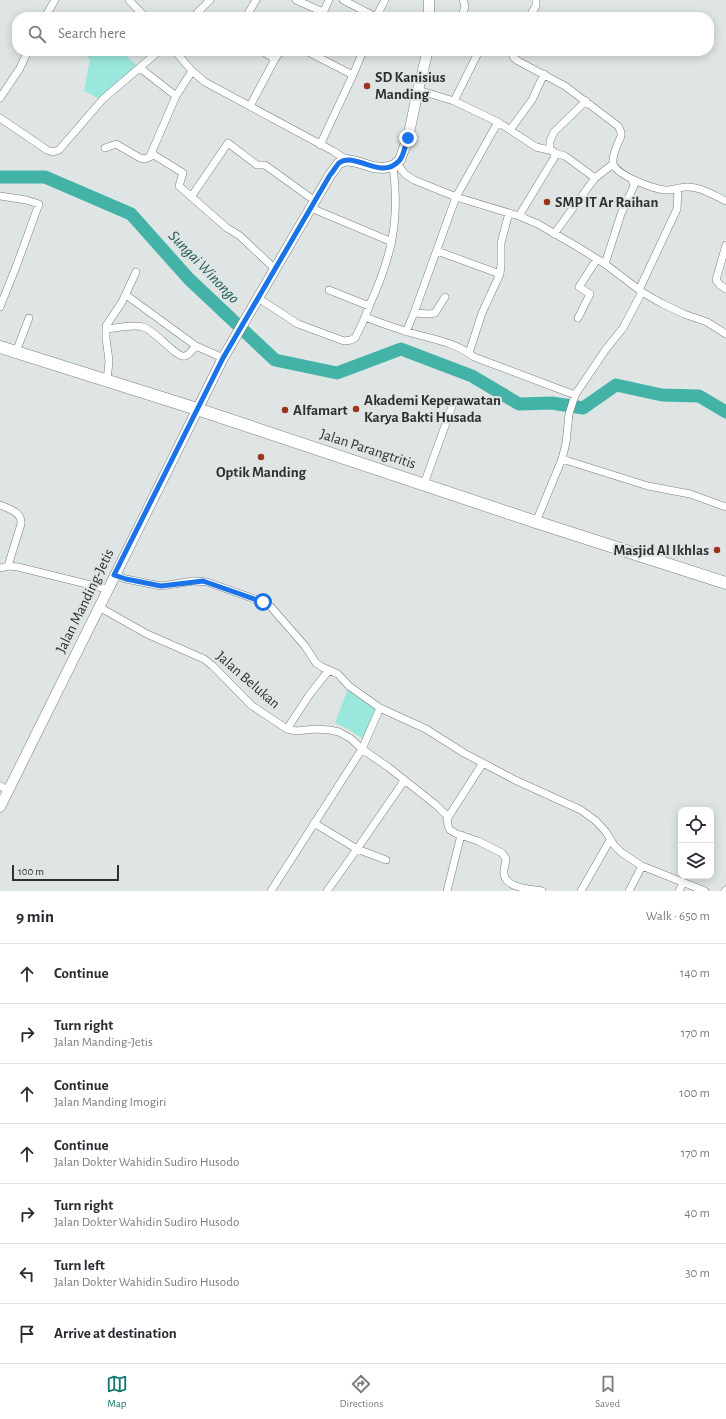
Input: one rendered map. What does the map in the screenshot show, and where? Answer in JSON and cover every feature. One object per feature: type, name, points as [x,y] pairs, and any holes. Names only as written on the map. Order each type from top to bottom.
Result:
[{"type":"main road","points":[[428,12],[429,0]]},
{"type":"main road","points":[[347,160],[383,168],[394,165],[400,160],[408,138],[426,56]]},
{"type":"main road","name":"Jalan Manding-Jetis","points":[[0,807],[4,788],[99,607],[223,358],[330,175],[339,163],[347,160]]},
{"type":"main road","name":"Jalan Parangtritis","points":[[0,347],[197,409],[536,522],[726,583]]},
{"type":"street","points":[[48,12],[54,0]]},
{"type":"street","points":[[198,12],[210,0]]},
{"type":"street","points":[[249,12],[256,0]]},
{"type":"street","points":[[296,0],[318,12]]},
{"type":"street","points":[[323,12],[329,0]]},
{"type":"street","points":[[343,0],[366,12]]},
{"type":"street","points":[[379,12],[385,0]]},
{"type":"street","points":[[462,0],[465,6],[463,12]]},
{"type":"street","points":[[532,12],[536,6],[536,0]]},
{"type":"street","points":[[130,1],[140,12]]},
{"type":"street","points":[[0,98],[20,68],[26,56]]},
{"type":"street","points":[[0,118],[47,150],[53,152],[59,150],[103,99],[153,56]]},
{"type":"street","points":[[179,56],[192,71],[205,82],[347,160]]},
{"type":"street","points":[[270,56],[275,59]]},
{"type":"street","points":[[250,106],[277,56]]},
{"type":"street","points":[[316,56],[353,75]]},
{"type":"street","points":[[320,144],[361,56]]},
{"type":"street","points":[[454,101],[476,56]]},
{"type":"street","points":[[513,56],[518,61],[565,86],[618,126],[620,129],[620,136],[613,164],[617,170],[632,180],[668,190],[687,186],[699,189],[726,201]]},
{"type":"street","points":[[140,68],[176,96]]},
{"type":"street","points":[[150,156],[176,96],[192,71]]},
{"type":"street","points":[[510,130],[532,100],[544,74]]},
{"type":"street","points":[[418,90],[454,101],[498,122],[536,147],[565,156],[595,178]]},
{"type":"street","points":[[519,216],[554,158],[550,141],[554,132],[586,101]]},
{"type":"street","points":[[406,332],[456,197],[498,122]]},
{"type":"street","points":[[191,197],[228,143],[257,165],[265,165],[313,205],[392,242]]},
{"type":"street","points":[[105,148],[116,144],[140,158],[145,159],[154,154],[183,172],[180,186],[227,228],[240,236],[275,268]]},
{"type":"street","points":[[554,234],[595,178],[613,164]]},
{"type":"street","points":[[394,165],[414,180],[456,197],[519,216],[538,224],[605,264],[641,291],[684,314],[708,322],[726,334]]},
{"type":"street","points":[[258,298],[298,324],[344,341],[354,338],[370,306],[384,270],[392,242],[394,233],[394,165]]},
{"type":"street","points":[[605,264],[621,214],[634,186],[632,180]]},
{"type":"street","points":[[536,522],[562,459],[566,444],[569,414],[575,397],[606,349],[623,328],[677,209],[678,188]]},
{"type":"street","points":[[0,196],[26,200],[39,204],[0,307]]},
{"type":"street","points":[[469,353],[482,313],[500,274],[500,243],[509,213]]},
{"type":"street","points":[[726,245],[716,280],[726,289]]},
{"type":"street","points":[[437,251],[500,274]]},
{"type":"street","points":[[578,318],[590,294],[580,287],[597,259]]},
{"type":"street","points":[[107,381],[109,361],[106,329],[126,295],[136,272]]},
{"type":"street","points":[[329,290],[370,306]]},
{"type":"street","points":[[126,295],[196,346],[223,358]]},
{"type":"street","points":[[414,313],[435,313],[445,297]]},
{"type":"street","points":[[364,317],[406,332],[439,339],[469,353],[474,357],[575,397]]},
{"type":"street","points":[[16,352],[29,318]]},
{"type":"street","points":[[106,329],[138,326],[144,327],[183,357],[189,354],[196,346]]},
{"type":"street","points":[[424,484],[454,402]]},
{"type":"street","points":[[562,459],[648,486],[690,494],[726,507]]},
{"type":"street","points":[[0,505],[18,514],[22,519],[22,524],[8,566]]},
{"type":"street","points":[[0,568],[8,566],[18,567],[107,589]]},
{"type":"street","points":[[114,575],[161,586],[203,581],[263,602],[271,607],[305,646],[316,663],[338,674],[349,686],[380,708],[426,729],[483,763],[516,780],[584,812],[596,821],[622,853],[642,866],[705,891]]},
{"type":"street","name":"Jalan Belukan","points":[[99,607],[147,634],[204,659],[252,705],[287,729],[296,731],[330,730],[350,738],[362,749],[436,805],[446,816],[450,830],[461,835]]},
{"type":"street","points":[[287,729],[310,694],[330,670]]},
{"type":"street","points":[[271,891],[362,749],[380,708]]},
{"type":"street","points":[[447,820],[483,763]]},
{"type":"street","points":[[327,891],[404,781]]},
{"type":"street","points":[[314,823],[357,849],[386,860]]},
{"type":"street","points":[[447,891],[461,835],[478,841],[502,853],[506,859],[504,876],[508,881],[525,889],[542,891]]},
{"type":"street","points":[[582,891],[610,840]]},
{"type":"street","points":[[629,891],[642,866]]},
{"type":"street","points":[[679,891],[683,883]]},
{"type":"shaded area","points":[[87,56],[126,56],[137,66],[100,99],[84,91],[90,59]]},
{"type":"shaded area","points":[[349,686],[378,708],[363,739],[348,729],[335,723]]},
{"type":"waterway","name":"Sungai Winongo","points":[[0,177],[45,177],[131,214],[189,279],[275,360],[337,373],[401,349],[472,376],[519,404],[552,403],[583,408],[616,385],[662,395],[699,396],[726,412]]},
{"type":"place","name":"SD Kanisius Manding","points":[[367,86]]},
{"type":"place","name":"SMP IT Ar Raihan","points":[[547,202]]},
{"type":"place","name":"Akademi Keperawatan Karya Bakti Husada","points":[[356,409]]},
{"type":"place","name":"Alfamart","points":[[285,410]]},
{"type":"place","name":"Optik Manding","points":[[261,457]]},
{"type":"place","name":"Masjid Al Ikhlas","points":[[717,550]]},
{"type":"route","points":[[263,602],[203,581],[161,586],[114,575],[223,358],[330,175],[339,163],[347,160],[373,167],[383,168],[393,166],[400,160],[408,138]]}]
